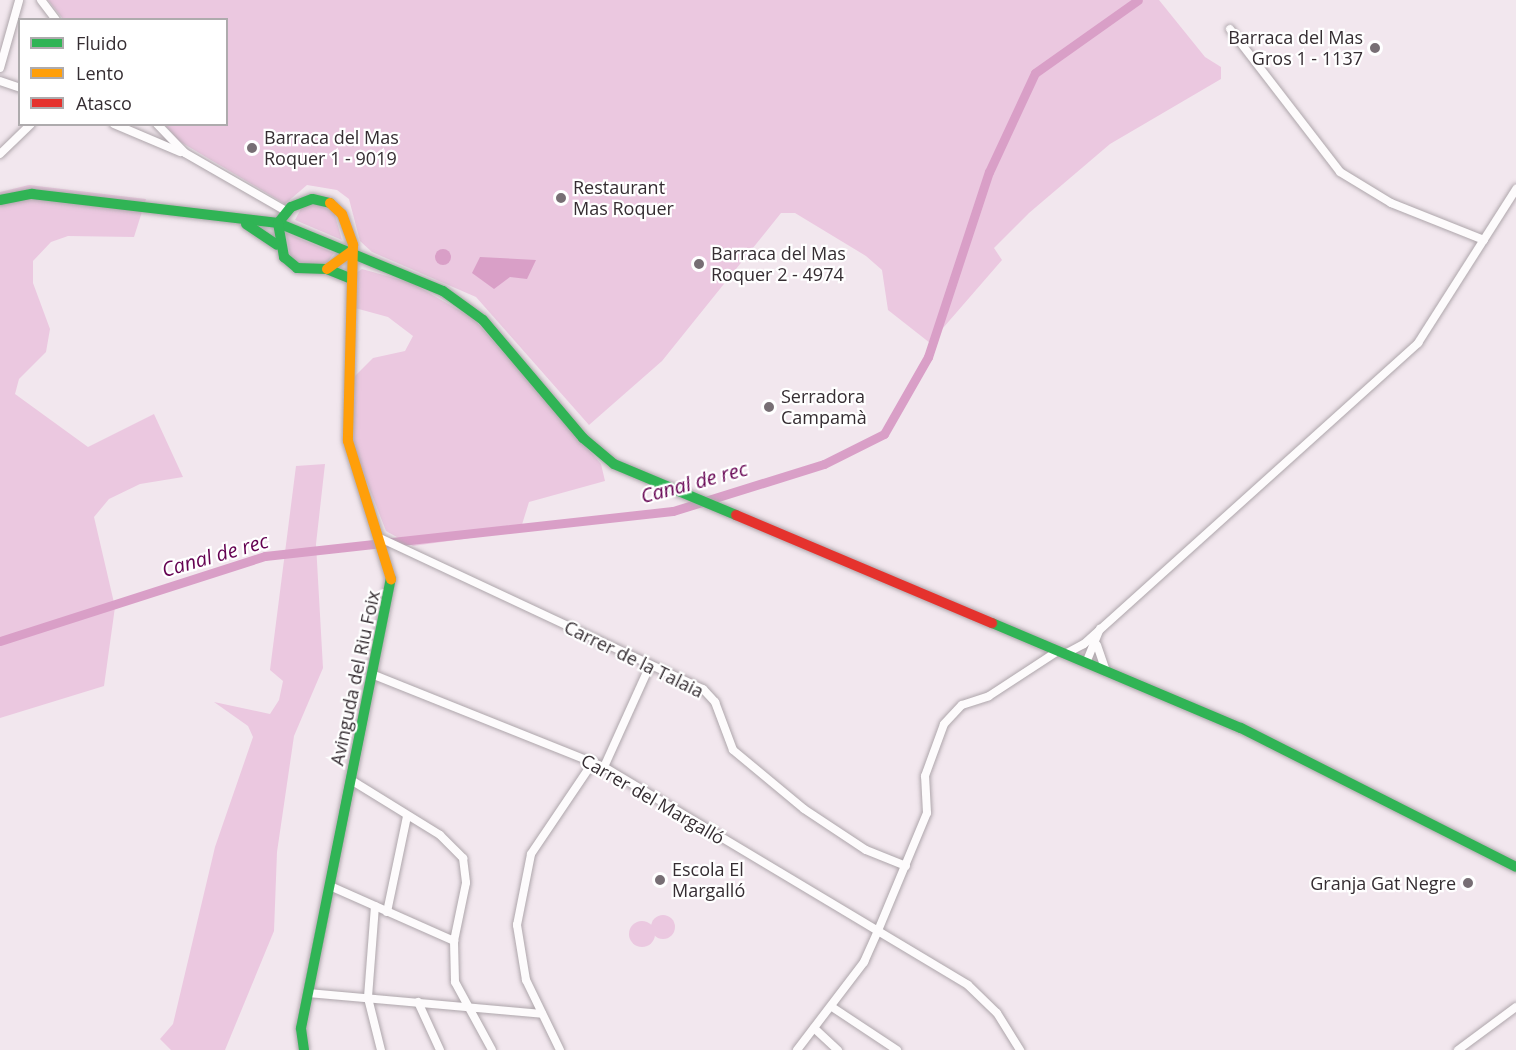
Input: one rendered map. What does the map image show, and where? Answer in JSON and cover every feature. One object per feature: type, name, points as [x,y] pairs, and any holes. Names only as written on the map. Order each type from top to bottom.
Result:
[{"type":"street","points":[[41,0],[54,18]]},
{"type":"street","points":[[0,68],[19,1]]},
{"type":"street","points":[[1230,29],[1340,172],[1391,203],[1484,240]]},
{"type":"street","points":[[0,81],[18,87]]},
{"type":"street","points":[[0,154],[29,126]]},
{"type":"street","points":[[119,126],[185,153],[286,211],[278,223],[279,249]]},
{"type":"street","points":[[158,126],[185,153]]},
{"type":"street","points":[[797,1050],[832,1007],[877,933],[927,813],[925,776],[944,724],[962,705],[989,696],[1062,652],[1084,644],[1418,343],[1516,189]]},
{"type":"street","points":[[0,200],[32,194],[278,223],[350,252],[465,303],[598,453],[702,503],[1062,652],[1274,743],[1516,867]]},
{"type":"street","name":"Avinguda del Riu Foix","points":[[286,211],[303,201],[328,201],[342,214],[353,245],[350,252],[349,278],[348,441],[392,581],[301,1028],[304,1050]]},
{"type":"street","points":[[226,217],[271,236],[279,249],[297,268],[327,269],[349,278]]},
{"type":"street","points":[[327,269],[350,252]]},
{"type":"street","name":"Carrer de la Talaia","points":[[380,538],[703,689],[715,702],[733,750],[804,809],[866,850],[906,866]]},
{"type":"street","points":[[1086,663],[1097,643],[1100,628]]},
{"type":"street","points":[[1097,643],[1106,671]]},
{"type":"street","points":[[1084,644],[1086,663]]},
{"type":"street","points":[[604,768],[650,665]]},
{"type":"street","name":"Carrer del Margalló","points":[[374,675],[604,768],[985,998],[1020,1050]]},
{"type":"street","points":[[560,1050],[542,1014],[519,952],[517,925],[531,854],[593,762]]},
{"type":"street","points":[[351,780],[440,835],[463,858],[466,882],[454,941],[455,982],[492,1050]]},
{"type":"street","points":[[387,912],[406,816]]},
{"type":"street","points":[[330,886],[454,941]]},
{"type":"street","points":[[375,906],[368,998],[381,1050]]},
{"type":"street","points":[[308,993],[469,1005],[542,1014]]},
{"type":"street","points":[[418,1002],[440,1050]]},
{"type":"street","points":[[832,1007],[897,1050]]},
{"type":"street","points":[[1458,1050],[1516,1007]]},
{"type":"street","points":[[814,1028],[838,1050]]},
{"type":"shaded area","points":[[48,0],[1159,0],[1205,57],[1221,67],[1221,79],[1110,144],[1029,213],[994,248],[1002,260],[930,343],[888,310],[882,270],[866,256],[795,213],[781,213],[662,361],[589,425],[476,297],[372,252],[360,241],[349,199],[337,190],[307,185],[285,204],[179,141],[166,126],[228,126],[228,18],[62,18]]},
{"type":"shaded area","points":[[29,185],[146,199],[134,237],[68,236],[51,242],[33,261],[33,283],[50,329],[46,352],[19,379],[15,394],[88,447],[154,414],[183,477],[140,484],[109,499],[94,517],[115,607],[104,686],[0,718],[0,192]]},
{"type":"shaded area","points":[[315,203],[334,212],[342,240],[295,220],[303,205]]},
{"type":"shaded area","points":[[286,233],[334,253],[327,263],[300,265],[290,255]]},
{"type":"shaded area","points":[[443,249],[451,257],[443,265],[435,257]]},
{"type":"shaded area","points":[[480,257],[536,260],[527,279],[510,277],[494,289],[472,273]]},
{"type":"shaded area","points":[[362,269],[412,283],[474,319],[601,464],[605,481],[529,502],[520,531],[413,546],[386,531],[353,446],[354,377],[373,358],[405,351],[413,336],[388,317],[355,308],[353,275]]},
{"type":"shaded area","points":[[325,464],[316,544],[323,668],[294,736],[277,852],[274,931],[225,1050],[171,1050],[160,1039],[173,1024],[215,847],[253,737],[248,726],[214,702],[270,714],[279,700],[283,681],[270,670],[296,466]]},
{"type":"shaded area","points":[[663,915],[671,919],[675,927],[671,935],[663,939],[655,935],[651,927],[655,919]]},
{"type":"shaded area","points":[[642,921],[651,925],[655,934],[651,943],[642,947],[633,943],[629,934],[633,925]]},
{"type":"waterway","name":"Canal de rec","points":[[0,641],[265,556],[673,511],[824,464],[884,434],[928,357],[989,172],[1035,73],[1138,0]]},
{"type":"traffic: fast","points":[[0,200],[32,194],[278,223],[443,291],[483,320],[583,438],[614,464],[736,515]]},
{"type":"traffic: fast","points":[[330,203],[312,199],[291,207],[278,223],[284,257],[297,268],[327,269],[349,278]]},
{"type":"traffic: fast","points":[[246,224],[277,245]]},
{"type":"traffic: fast","points":[[304,1050],[301,1028],[391,579]]},
{"type":"traffic: fast","points":[[992,623],[1241,728],[1516,867]]},
{"type":"traffic: slow","points":[[330,203],[342,214],[353,245],[348,441],[391,579]]},
{"type":"traffic: slow","points":[[327,269],[350,252]]},
{"type":"traffic: jam","points":[[736,515],[992,623]]},
{"type":"place","name":"Barraca del Mas Gros 1 - 1137","points":[[1375,48]]},
{"type":"place","name":"Barraca del Mas Roquer 1 - 9019","points":[[252,148]]},
{"type":"place","name":"Restaurant Mas Roquer","points":[[561,198]]},
{"type":"place","name":"Barraca del Mas Roquer 2 - 4974","points":[[699,264]]},
{"type":"place","name":"Serradora Campamà","points":[[769,407]]},
{"type":"place","name":"Escola El Margalló","points":[[660,880]]},
{"type":"place","name":"Granja Gat Negre","points":[[1468,883]]}]
